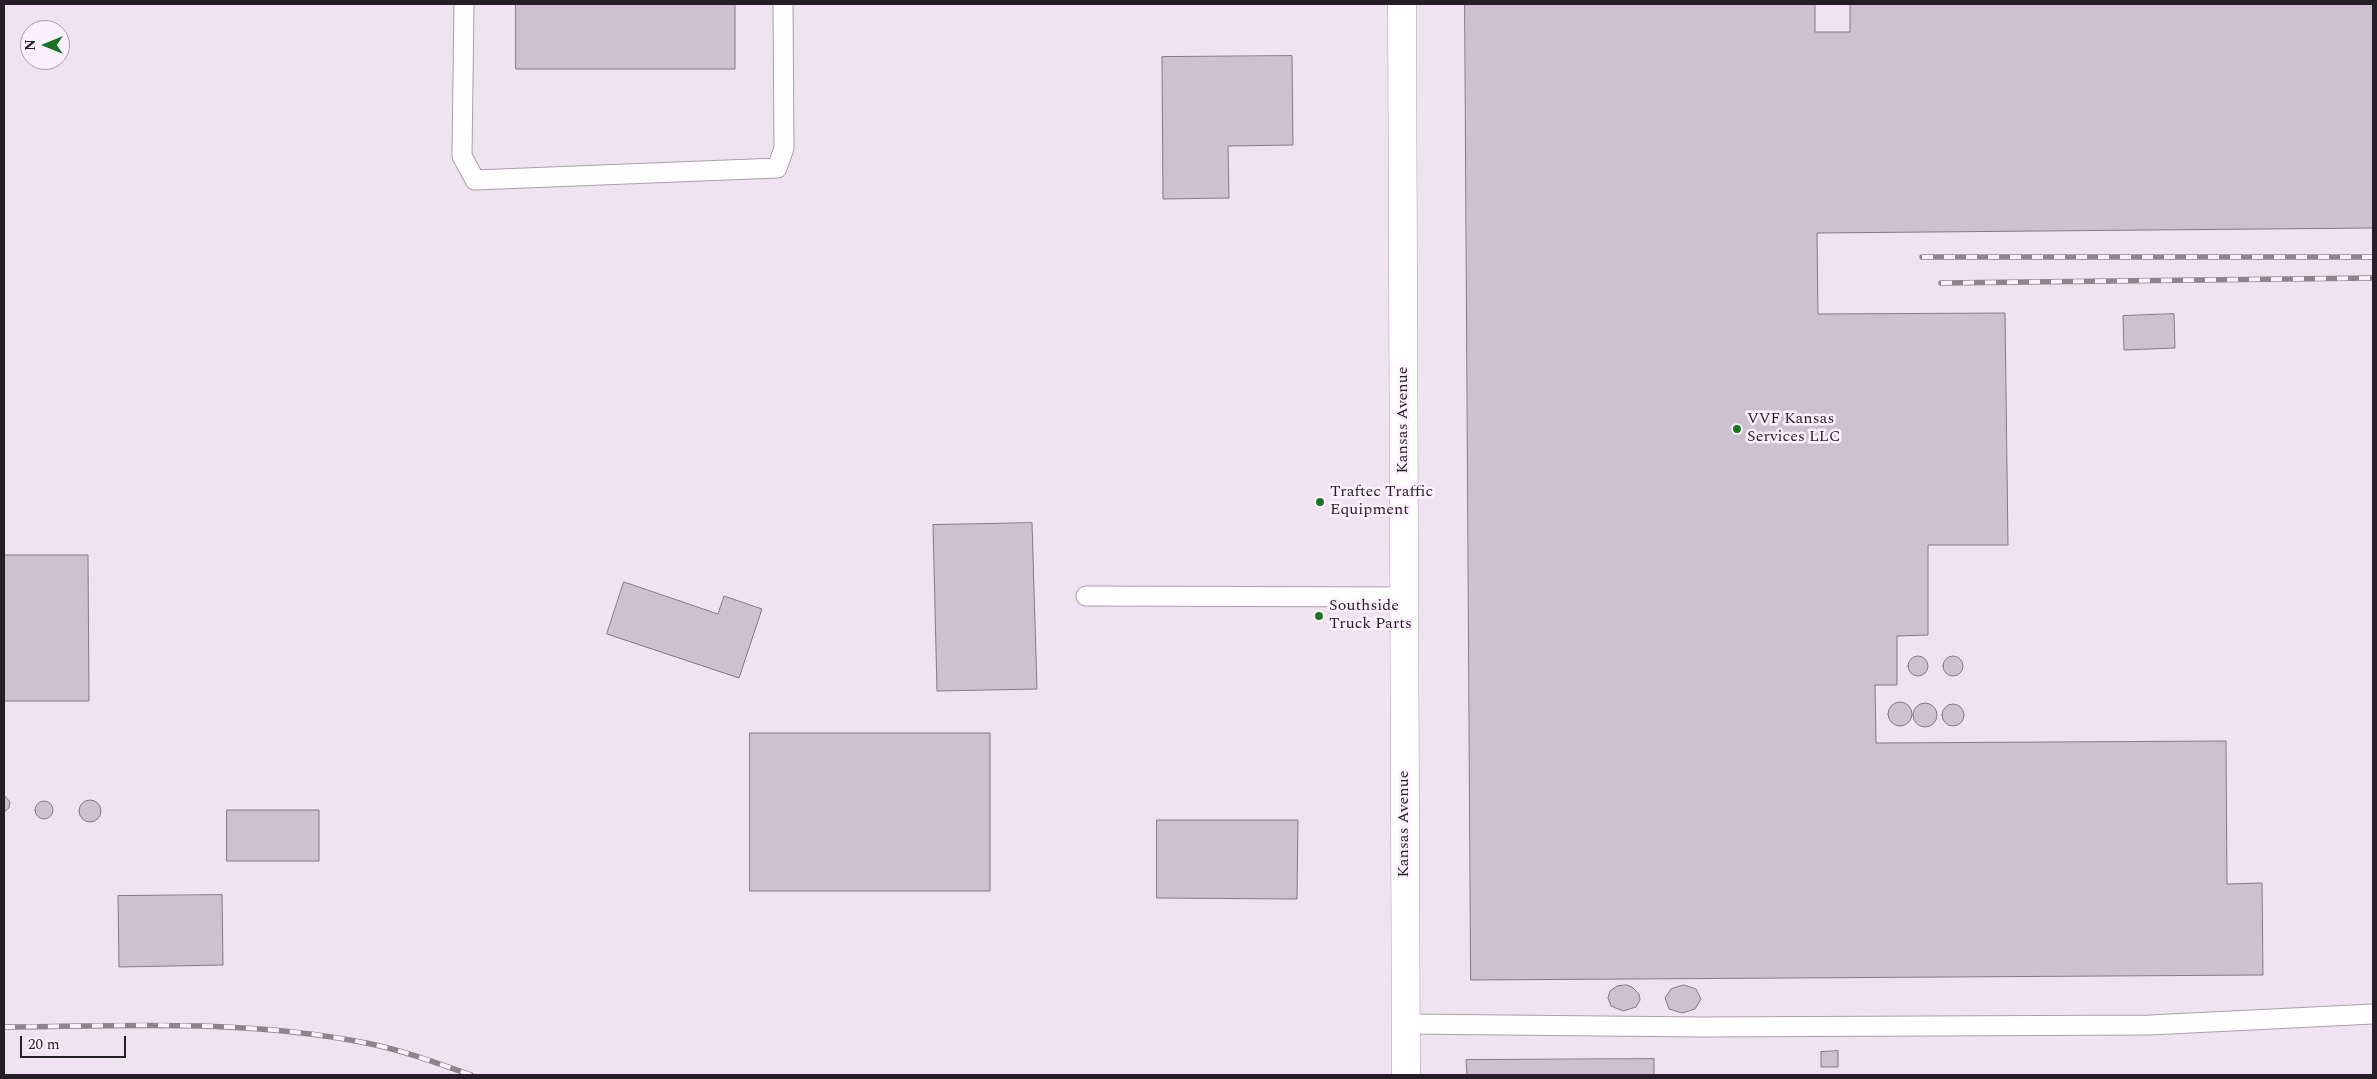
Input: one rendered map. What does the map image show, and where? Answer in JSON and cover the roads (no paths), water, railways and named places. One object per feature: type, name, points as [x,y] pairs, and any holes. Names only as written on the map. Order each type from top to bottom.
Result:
[{"type":"main road","name":"Kansas Avenue","points":[[1402,4],[1406,1075]]},
{"type":"lane","points":[[464,4],[462,156],[475,180],[778,168],[784,148],[783,4]]},
{"type":"lane","points":[[1086,596],[1404,597]]},
{"type":"lane","points":[[1406,1024],[1693,1027],[2140,1025],[2373,1014]]},
{"type":"railway","points":[[1922,257],[2373,257]]},
{"type":"railway","points":[[1941,283],[2373,278]]},
{"type":"railway","points":[[4,1027],[140,1025],[276,1030],[321,1035],[393,1049],[471,1075]]},
{"type":"place","name":"VVF Kansas Services LLC","points":[[1737,429]]},
{"type":"place","name":"Traftec Traffic Equipment","points":[[1320,502]]},
{"type":"place","name":"Southside Truck Parts","points":[[1319,616]]}]
